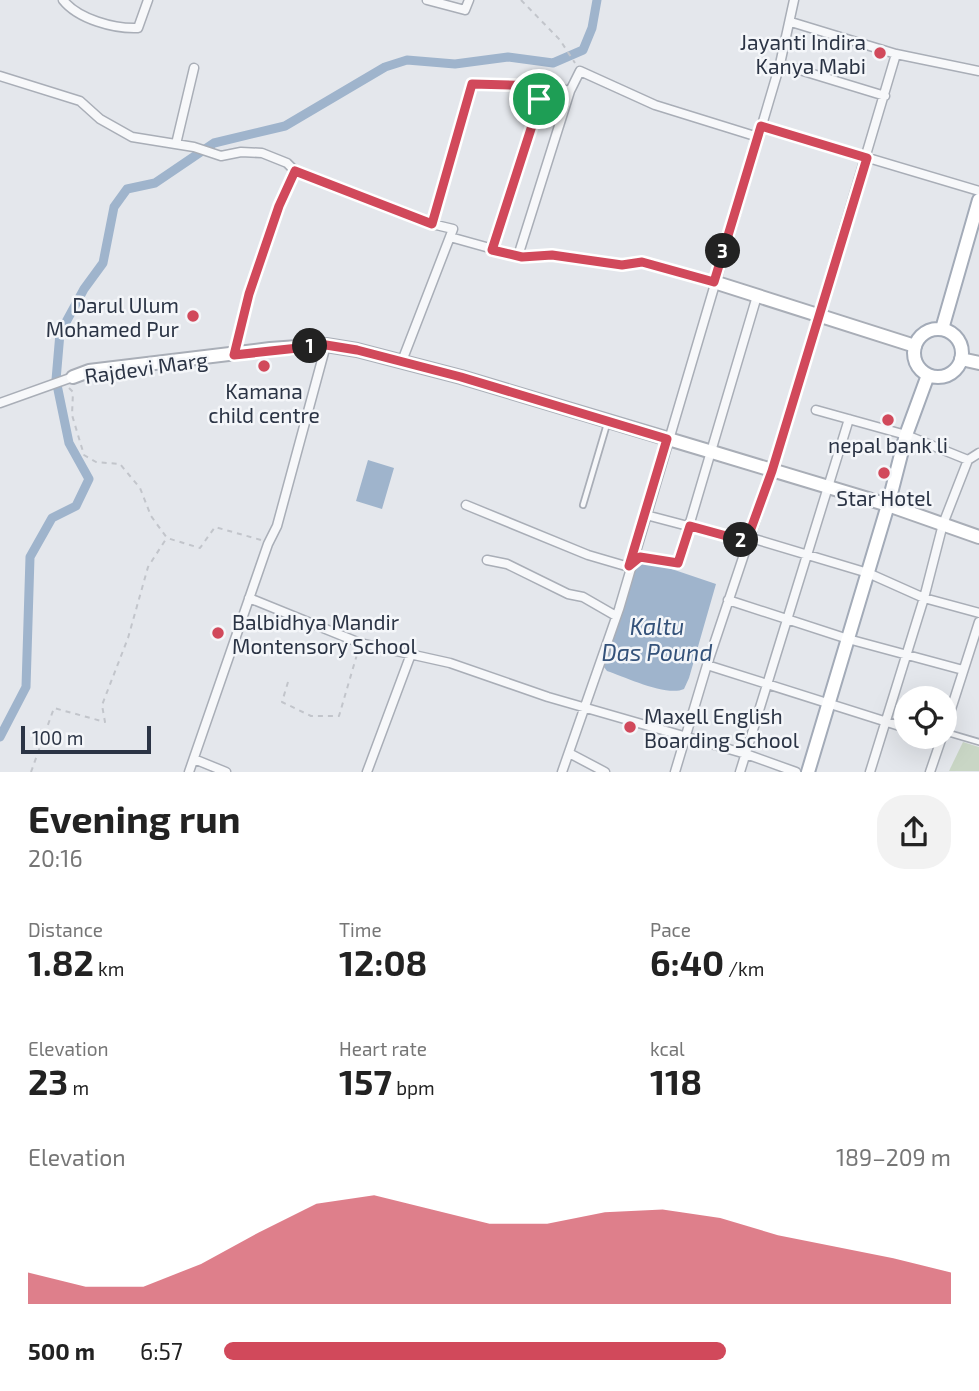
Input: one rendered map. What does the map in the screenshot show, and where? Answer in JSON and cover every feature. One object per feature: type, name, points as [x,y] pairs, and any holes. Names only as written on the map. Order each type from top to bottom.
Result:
[{"type":"main road","points":[[942,329],[979,200]]},
{"type":"main road","points":[[714,282],[915,346]]},
{"type":"main road","points":[[942,329],[958,340],[961,359],[948,374],[928,375],[916,363],[915,346],[925,332],[942,329]]},
{"type":"main road","name":"Rajdevi Marg","points":[[63,381],[102,370],[326,345],[402,361],[712,452],[888,505],[979,537]]},
{"type":"main road","points":[[961,359],[979,363]]},
{"type":"main road","points":[[808,772],[888,505],[906,435],[928,375]]},
{"type":"street","points":[[63,0],[71,11],[119,29],[138,28],[148,0]]},
{"type":"street","points":[[428,0],[465,10],[469,0]]},
{"type":"street","points":[[562,772],[616,616],[780,64],[794,0]]},
{"type":"street","points":[[791,22],[896,54],[979,71]]},
{"type":"street","points":[[675,772],[748,537],[772,471],[896,54]]},
{"type":"street","points":[[780,64],[885,96]]},
{"type":"street","points":[[176,144],[194,68]]},
{"type":"street","points":[[518,256],[570,90],[580,71],[655,105],[758,137]]},
{"type":"street","points":[[0,76],[80,101],[100,120],[132,137],[194,147],[222,156],[241,152],[262,153],[287,163],[295,171],[432,224],[453,229],[402,361]]},
{"type":"street","points":[[432,224],[472,84],[541,86],[570,90]]},
{"type":"street","points":[[492,250],[538,107],[541,86]]},
{"type":"street","points":[[761,126],[979,191]]},
{"type":"street","points":[[234,355],[249,294],[279,206],[295,171]]},
{"type":"street","points":[[450,237],[518,256],[552,255],[622,265],[642,262],[714,282]]},
{"type":"street","points":[[629,567],[640,557],[678,563],[757,296]]},
{"type":"street","points":[[189,772],[248,598],[277,526],[326,345]]},
{"type":"street","points":[[0,403],[63,381]]},
{"type":"street","points":[[816,410],[906,435],[968,460]]},
{"type":"street","points":[[740,772],[849,419]]},
{"type":"street","points":[[870,772],[924,598],[943,524],[968,460],[979,453]]},
{"type":"street","points":[[466,505],[588,555],[629,567]]},
{"type":"street","points":[[646,515],[741,540],[748,537],[868,573],[924,598],[979,613]]},
{"type":"street","points":[[487,560],[507,564],[568,594],[583,597],[590,604],[616,616]]},
{"type":"street","points":[[248,598],[360,643],[450,663],[584,708],[746,754],[796,772]]},
{"type":"street","points":[[728,600],[848,639],[963,670]]},
{"type":"street","points":[[957,689],[979,622]]},
{"type":"street","points":[[367,772],[411,654]]},
{"type":"street","points":[[707,665],[894,724]]},
{"type":"street","points":[[930,772],[938,749]]},
{"type":"street","points":[[569,752],[604,772]]},
{"type":"street","points":[[194,759],[226,772]]},
{"type":"lane","points":[[583,505],[607,423]]},
{"type":"lane","points":[[957,737],[979,742]]},
{"type":"path","points":[[522,0],[560,40],[580,71]]},
{"type":"path","points":[[63,381],[73,391],[72,415],[84,455],[96,462],[120,464],[140,488],[151,516],[167,538],[200,548],[215,527],[250,534],[268,544]]},
{"type":"path","points":[[31,772],[54,708],[105,722],[102,705],[128,638],[148,567],[167,538]]},
{"type":"path","points":[[288,682],[282,702],[311,716],[340,716],[360,643]]},
{"type":"green space","points":[[963,742],[979,747],[979,771],[949,771]]},
{"type":"water","points":[[368,460],[394,468],[382,509],[356,501]]},
{"type":"water","name":"Kaltu Das Pound","points":[[642,559],[716,584],[684,689],[677,691],[657,688],[607,671],[604,667],[638,562]]},
{"type":"waterway","points":[[0,737],[26,687],[30,557],[52,518],[76,506],[89,479],[69,443],[56,380],[60,333],[84,289],[103,263],[114,207],[127,189],[155,183],[214,143],[285,126],[385,67],[407,60],[455,64],[508,57],[553,63],[583,50],[592,28],[597,0]]},
{"type":"place","name":"Jayanti Indira Kanya Mabi","points":[[880,53]]},
{"type":"place","name":"Darul Ulum Mohamed Pur","points":[[193,316]]},
{"type":"place","name":"Kamana child centre","points":[[264,366]]},
{"type":"place","name":"nepal bank li","points":[[888,420]]},
{"type":"place","name":"Star Hotel","points":[[884,473]]},
{"type":"place","name":"Balbidhya Mandir Montensory School","points":[[218,633]]},
{"type":"place","name":"Maxell English Boarding School","points":[[630,727]]},
{"type":"route","points":[[472,84],[541,86],[539,99],[492,250],[522,257],[552,255],[622,265],[642,262],[714,282],[761,126],[867,158],[816,316],[772,471],[748,537],[741,540],[690,526],[678,563],[640,557],[629,566],[667,439],[461,377],[357,350],[326,345],[234,355],[234,345],[249,294],[279,206],[295,171],[302,176],[432,224],[472,84]]}]
